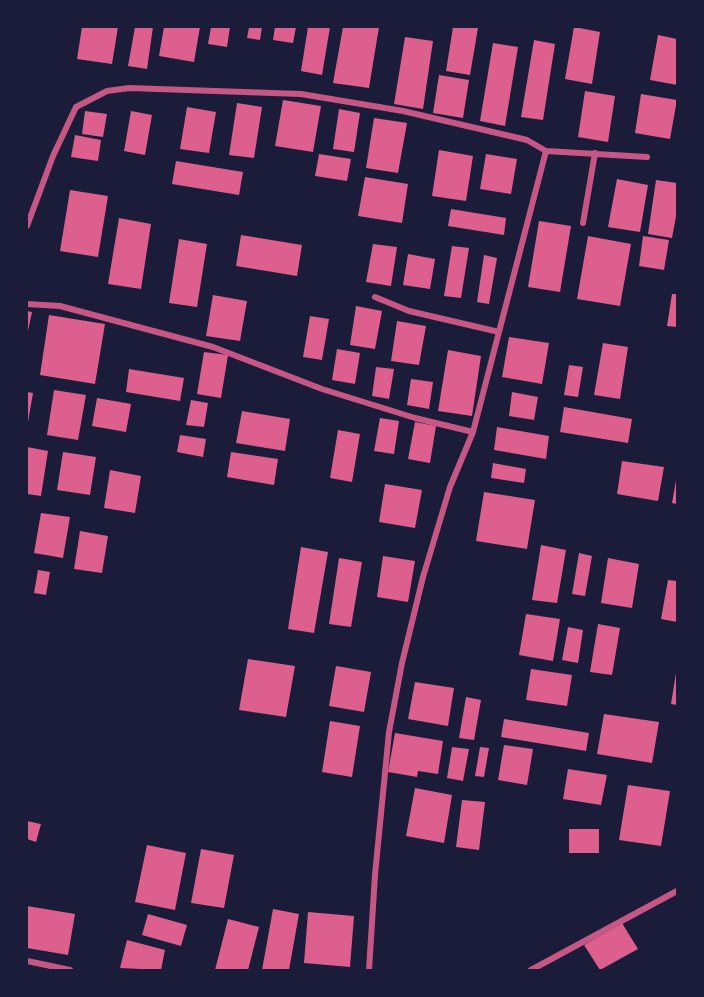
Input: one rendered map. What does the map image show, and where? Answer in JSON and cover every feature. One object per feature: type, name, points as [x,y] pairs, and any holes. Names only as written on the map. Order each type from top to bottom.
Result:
[{"type":"street","points":[[27,226],[53,156],[76,107],[107,91],[129,88],[301,94],[403,111],[527,140],[546,151],[647,157]]},
{"type":"street","points":[[369,970],[388,743],[400,674],[426,566],[450,487],[473,432],[546,151]]},
{"type":"street","points":[[583,223],[594,153]]},
{"type":"street","points":[[375,297],[409,311],[500,332]]},
{"type":"street","points":[[27,304],[60,306],[213,347],[322,389],[415,418],[473,432]]},
{"type":"street","points":[[531,970],[677,891]]},
{"type":"street","points":[[27,961],[70,970]]},
{"type":"building","points":[[82,27],[118,27],[112,64],[77,59]]},
{"type":"building","points":[[135,27],[153,27],[147,69],[128,66]]},
{"type":"building","points":[[164,27],[200,27],[194,62],[159,56]]},
{"type":"building","points":[[211,27],[230,27],[227,47],[208,44]]},
{"type":"building","points":[[249,27],[262,27],[260,40],[247,38]]},
{"type":"building","points":[[275,27],[296,27],[293,43],[273,40]]},
{"type":"building","points":[[308,27],[330,27],[322,75],[301,71]]},
{"type":"building","points":[[343,27],[379,27],[369,88],[333,83]]},
{"type":"building","points":[[453,27],[478,28],[470,75],[446,71]]},
{"type":"building","points":[[574,27],[600,32],[592,84],[565,79]]},
{"type":"building","points":[[658,35],[677,39],[677,85],[650,80]]},
{"type":"building","points":[[405,37],[433,41],[423,109],[394,104]]},
{"type":"building","points":[[534,40],[555,44],[543,120],[521,117]]},
{"type":"building","points":[[493,43],[518,47],[505,126],[480,121]]},
{"type":"building","points":[[439,75],[469,80],[463,118],[433,113]]},
{"type":"building","points":[[585,91],[615,96],[608,142],[578,137]]},
{"type":"building","points":[[641,94],[677,100],[670,139],[635,133]]},
{"type":"building","points":[[283,100],[321,106],[313,152],[275,146]]},
{"type":"building","points":[[237,103],[262,107],[254,158],[229,155]]},
{"type":"building","points":[[187,107],[216,112],[209,153],[180,149]]},
{"type":"building","points":[[339,109],[360,113],[354,152],[333,149]]},
{"type":"building","points":[[85,111],[107,114],[103,137],[82,134]]},
{"type":"building","points":[[131,111],[152,115],[145,155],[124,151]]},
{"type":"building","points":[[374,118],[407,123],[398,173],[366,168]]},
{"type":"building","points":[[75,135],[101,140],[98,161],[71,157]]},
{"type":"building","points":[[439,150],[473,156],[466,201],[432,196]]},
{"type":"building","points":[[319,154],[351,159],[347,181],[315,176]]},
{"type":"building","points":[[486,154],[517,159],[511,194],[480,189]]},
{"type":"building","points":[[176,161],[243,172],[239,195],[172,184]]},
{"type":"building","points":[[365,177],[408,184],[402,223],[358,216]]},
{"type":"building","points":[[617,179],[648,185],[640,232],[608,227]]},
{"type":"building","points":[[656,180],[677,183],[677,211],[672,238],[648,234]]},
{"type":"building","points":[[70,190],[108,196],[98,257],[60,251]]},
{"type":"building","points":[[451,209],[506,218],[504,235],[448,226]]},
{"type":"building","points":[[119,218],[151,224],[141,289],[108,284]]},
{"type":"building","points":[[539,221],[571,226],[560,292],[528,287]]},
{"type":"building","points":[[241,235],[302,245],[297,276],[236,266]]},
{"type":"building","points":[[588,236],[631,244],[620,306],[577,299]]},
{"type":"building","points":[[643,236],[669,240],[664,270],[639,266]]},
{"type":"building","points":[[179,239],[207,244],[197,307],[169,303]]},
{"type":"building","points":[[373,244],[397,247],[391,286],[366,282]]},
{"type":"building","points":[[452,246],[469,248],[461,298],[444,296]]},
{"type":"building","points":[[408,254],[435,259],[430,289],[403,285]]},
{"type":"building","points":[[484,255],[497,258],[489,304],[477,302]]},
{"type":"building","points":[[672,294],[677,294],[677,327],[667,326]]},
{"type":"building","points":[[213,295],[247,301],[240,341],[206,336]]},
{"type":"building","points":[[356,306],[382,311],[375,349],[350,345]]},
{"type":"building","points":[[27,311],[32,312],[28,331],[27,331]]},
{"type":"building","points":[[49,315],[105,324],[95,384],[40,375]]},
{"type":"building","points":[[310,316],[329,319],[322,360],[303,357]]},
{"type":"building","points":[[397,321],[426,326],[419,365],[391,361]]},
{"type":"building","points":[[509,337],[549,343],[542,384],[502,377]]},
{"type":"building","points":[[603,343],[628,347],[620,399],[594,395]]},
{"type":"building","points":[[337,349],[360,353],[355,384],[332,380]]},
{"type":"building","points":[[448,350],[481,356],[472,416],[438,411]]},
{"type":"building","points":[[204,352],[228,355],[221,398],[197,394]]},
{"type":"building","points":[[569,365],[583,367],[578,397],[564,395]]},
{"type":"building","points":[[376,367],[394,369],[389,399],[372,396]]},
{"type":"building","points":[[129,369],[184,378],[180,401],[126,392]]},
{"type":"building","points":[[411,379],[433,382],[429,409],[407,405]]},
{"type":"building","points":[[54,390],[86,395],[78,440],[47,435]]},
{"type":"building","points":[[27,392],[33,393],[28,422],[27,422]]},
{"type":"building","points":[[512,392],[538,397],[534,420],[509,416]]},
{"type":"building","points":[[97,398],[131,404],[126,432],[92,426]]},
{"type":"building","points":[[191,400],[208,403],[204,427],[186,425]]},
{"type":"building","points":[[564,407],[632,419],[628,443],[560,432]]},
{"type":"building","points":[[242,411],[290,419],[285,451],[236,443]]},
{"type":"building","points":[[380,418],[399,421],[394,454],[374,451]]},
{"type":"building","points":[[415,422],[436,426],[430,463],[408,459]]},
{"type":"building","points":[[497,427],[549,436],[546,459],[494,450]]},
{"type":"building","points":[[338,430],[360,434],[352,482],[330,478]]},
{"type":"building","points":[[180,435],[206,439],[203,457],[177,452]]},
{"type":"building","points":[[27,447],[48,451],[41,496],[27,494]]},
{"type":"building","points":[[63,452],[96,457],[90,495],[57,490]]},
{"type":"building","points":[[231,452],[278,459],[274,485],[227,477]]},
{"type":"building","points":[[622,461],[664,467],[658,501],[617,494]]},
{"type":"building","points":[[493,463],[526,469],[524,483],[491,478]]},
{"type":"building","points":[[110,470],[141,476],[135,513],[104,508]]},
{"type":"building","points":[[677,480],[677,504],[672,503]]},
{"type":"building","points":[[385,484],[422,490],[415,528],[379,522]]},
{"type":"building","points":[[484,492],[535,500],[527,549],[476,541]]},
{"type":"building","points":[[41,513],[70,517],[63,558],[34,553]]},
{"type":"building","points":[[80,531],[108,536],[102,573],[74,569]]},
{"type":"building","points":[[541,545],[566,550],[557,603],[532,600]]},
{"type":"building","points":[[301,547],[328,552],[314,633],[288,629]]},
{"type":"building","points":[[579,553],[592,556],[585,596],[572,594]]},
{"type":"building","points":[[383,556],[415,561],[408,602],[377,597]]},
{"type":"building","points":[[339,558],[362,562],[351,627],[329,624]]},
{"type":"building","points":[[608,558],[639,564],[632,608],[601,603]]},
{"type":"building","points":[[38,570],[50,572],[46,595],[34,593]]},
{"type":"building","points":[[668,580],[677,581],[677,622],[661,619]]},
{"type":"building","points":[[526,614],[560,619],[553,661],[519,655]]},
{"type":"building","points":[[598,624],[620,628],[612,675],[590,672]]},
{"type":"building","points":[[568,627],[583,630],[578,663],[562,660]]},
{"type":"building","points":[[248,659],[295,666],[286,717],[239,710]]},
{"type":"building","points":[[336,666],[371,672],[364,712],[329,706]]},
{"type":"building","points":[[531,669],[572,675],[567,706],[526,700]]},
{"type":"building","points":[[677,674],[677,705],[671,704]]},
{"type":"building","points":[[415,682],[454,688],[448,726],[408,719]]},
{"type":"building","points":[[466,697],[481,700],[474,740],[459,738]]},
{"type":"building","points":[[604,714],[659,722],[652,763],[597,754]]},
{"type":"building","points":[[504,719],[589,733],[586,751],[501,737]]},
{"type":"building","points":[[330,721],[360,726],[352,777],[322,772]]},
{"type":"building","points":[[395,733],[443,741],[438,774],[418,771],[417,777],[388,772]]},
{"type":"building","points":[[504,745],[533,749],[527,785],[498,780]]},
{"type":"building","points":[[452,747],[469,749],[463,781],[447,778]]},
{"type":"building","points":[[480,747],[489,748],[484,777],[475,776]]},
{"type":"building","points":[[568,769],[607,775],[601,805],[563,799]]},
{"type":"building","points":[[628,785],[670,791],[661,846],[619,840]]},
{"type":"building","points":[[415,788],[452,795],[444,843],[406,836]]},
{"type":"building","points":[[462,800],[485,802],[479,850],[456,847]]},
{"type":"building","points":[[27,821],[41,824],[36,842],[27,839]]},
{"type":"building","points":[[569,829],[599,829],[599,853],[569,853]]},
{"type":"building","points":[[147,845],[186,853],[175,910],[135,902]]},
{"type":"building","points":[[201,849],[234,855],[224,908],[191,903]]},
{"type":"building","points":[[27,906],[75,914],[68,955],[27,948]]},
{"type":"building","points":[[273,909],[299,914],[289,970],[262,970]]},
{"type":"building","points":[[308,912],[354,916],[350,967],[304,963]]},
{"type":"building","points":[[148,914],[187,925],[181,946],[142,935]]},
{"type":"building","points":[[228,919],[259,927],[248,970],[215,970]]},
{"type":"building","points":[[622,923],[638,949],[600,970],[584,945]]},
{"type":"building","points":[[127,940],[165,950],[161,970],[120,968]]}]
